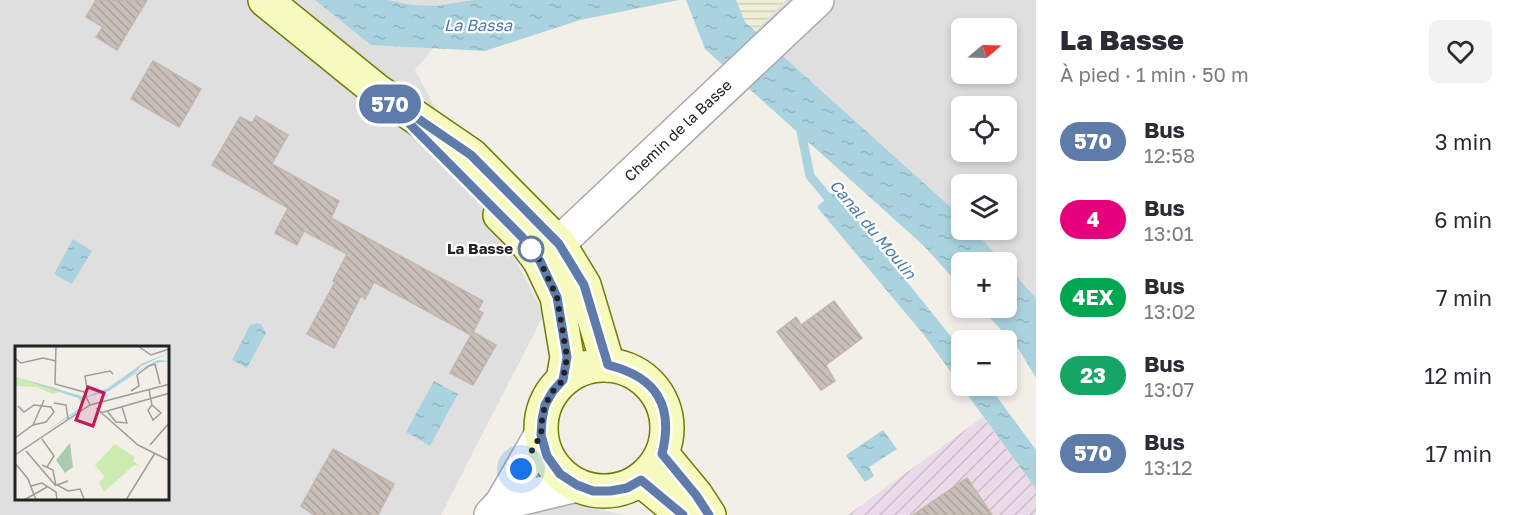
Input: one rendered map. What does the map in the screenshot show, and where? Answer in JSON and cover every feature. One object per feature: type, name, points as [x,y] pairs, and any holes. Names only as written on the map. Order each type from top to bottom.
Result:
[{"type":"main road","points":[[265,0],[376,90],[522,237],[549,252],[584,285],[608,365]]},
{"type":"main road","points":[[549,252],[567,357],[563,380]]},
{"type":"main road","points":[[608,365],[628,370],[645,380],[658,396],[665,414],[667,435],[662,454],[641,480],[627,488],[593,491],[577,485],[560,474],[547,456],[541,435],[542,420],[545,405],[563,380],[577,371],[592,366],[608,365]]},
{"type":"main road","points":[[662,454],[696,495],[709,515]]},
{"type":"main road","points":[[641,480],[683,515]]},
{"type":"street","name":"Chemin de la Basse","points":[[549,252],[807,10]]},
{"type":"street","points":[[496,509],[541,435]]},
{"type":"street","points":[[496,509],[577,485]]},
{"type":"shaded area","points":[[0,0],[473,0],[415,70],[544,314],[441,515],[0,515]]},
{"type":"shaded area","points":[[786,0],[1036,0],[1036,298],[1017,277],[1017,252],[994,252],[982,240],[1017,240],[1017,174],[951,174],[951,208],[755,31]]},
{"type":"shaded area","points":[[983,417],[1036,489],[1036,515],[848,515]]},
{"type":"shaded area","points":[[573,502],[622,515],[521,515]]},
{"type":"green space","points":[[736,0],[786,0],[755,31],[745,22]]},
{"type":"water","name":"La Bassa","points":[[315,0],[388,0],[411,5],[436,6],[474,0],[679,0],[580,20],[485,51],[371,45]]},
{"type":"water","points":[[686,0],[736,0],[745,22],[951,208],[951,240],[982,240],[994,252],[951,252],[951,276],[924,246],[705,49]]},
{"type":"water","points":[[834,191],[951,337],[951,372],[924,335],[817,207]]},
{"type":"water","points":[[73,239],[92,251],[72,284],[54,274]]},
{"type":"water","points":[[1017,277],[1036,298],[1036,378],[1017,347],[1017,330],[1001,330],[990,318],[1017,318]]},
{"type":"water","points":[[261,324],[266,333],[247,368],[232,360],[250,325]]},
{"type":"water","points":[[434,381],[458,394],[430,446],[406,432]]},
{"type":"water","points":[[968,396],[996,396],[1036,450],[1036,489]]},
{"type":"water","points":[[883,430],[897,449],[869,467],[874,476],[865,482],[846,455]]},
{"type":"building","points":[[96,0],[147,0],[117,50],[96,37],[103,27],[86,17]]},
{"type":"building","points":[[153,61],[201,89],[179,127],[131,99]]},
{"type":"building","points":[[256,116],[288,135],[272,164],[339,201],[331,218],[483,301],[478,310],[483,313],[473,332],[496,345],[473,385],[450,373],[471,335],[374,282],[365,299],[361,296],[334,348],[307,334],[347,254],[304,231],[297,245],[275,233],[288,208],[212,165],[240,117],[252,123]]},
{"type":"building","points":[[834,301],[862,338],[826,365],[835,381],[821,390],[777,332],[796,317],[801,325]]},
{"type":"building","points":[[333,449],[394,484],[378,515],[314,515],[301,506]]},
{"type":"building","points":[[967,478],[992,515],[913,515],[964,480]]},
{"type":"waterway","name":"Canal du Moulin","points":[[800,126],[810,176],[834,205]]},
{"type":"bus line","name":"570","points":[[683,515],[641,480],[627,488],[593,491],[577,485],[560,474],[547,456],[541,435],[545,405],[563,380],[567,357],[557,297],[540,261],[522,237],[376,90],[471,155],[559,244],[584,285],[608,365],[628,370],[645,380],[658,396],[665,414],[667,435],[662,454],[696,495],[709,515]]},
{"type":"place","name":"La Basse","points":[[531,249]]},
{"type":"route","points":[[521,469],[541,435],[545,405],[563,380],[567,357],[557,297],[540,261],[531,249]]}]
